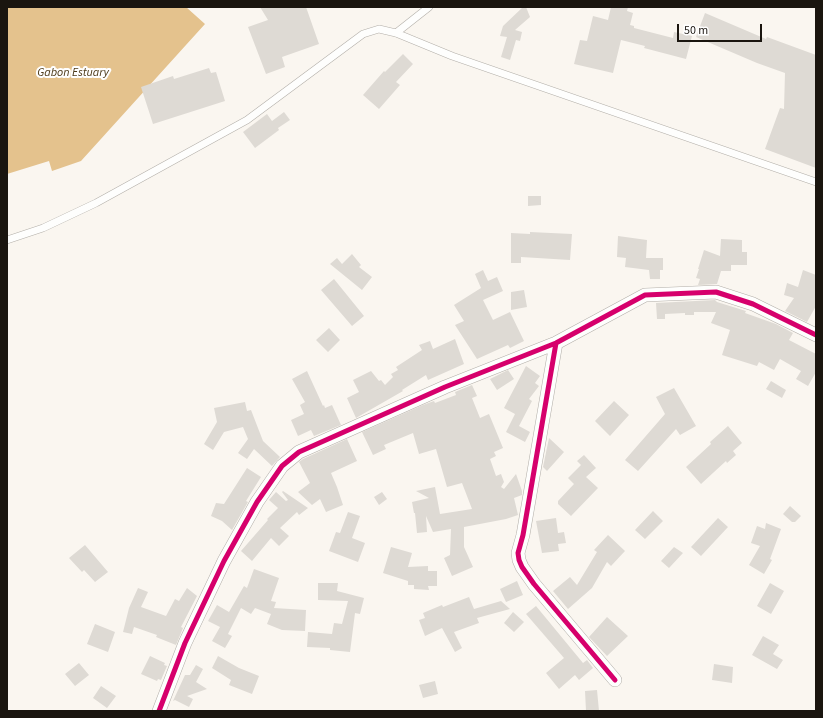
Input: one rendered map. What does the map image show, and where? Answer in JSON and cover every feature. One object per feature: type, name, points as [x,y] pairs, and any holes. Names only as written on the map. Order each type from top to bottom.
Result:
[{"type":"street","points":[[158,711],[185,643],[224,561],[257,502],[282,466],[298,452],[445,387],[556,343],[645,294],[716,292],[753,304],[816,335]]},
{"type":"street","points":[[556,343],[524,527],[518,553],[519,560],[534,584],[615,680]]},
{"type":"lane","points":[[396,33],[429,7]]},
{"type":"lane","points":[[7,240],[43,228],[96,203],[247,120],[363,34],[379,29],[396,33],[452,56],[816,182]]},
{"type":"water","name":"Gabon Estuary","points":[[7,7],[186,7],[205,24],[81,161],[52,171],[49,161],[7,174]]},
{"type":"building","points":[[260,7],[306,7],[319,44],[282,57],[285,67],[266,74],[248,27],[268,20]]},
{"type":"building","points":[[523,7],[526,7],[530,17],[515,30],[522,32],[520,41],[516,40],[510,60],[501,57],[507,37],[500,36],[503,26]]},
{"type":"building","points":[[611,7],[628,7],[627,11],[633,13],[630,25],[634,26],[634,28],[673,38],[674,32],[692,36],[686,59],[644,48],[645,46],[621,40],[613,73],[574,64],[580,40],[587,41],[593,16],[608,20]]},
{"type":"building","points":[[705,13],[766,39],[767,37],[816,55],[816,168],[765,149],[780,108],[784,109],[785,73],[757,63],[696,37]]},
{"type":"building","points":[[403,54],[413,64],[396,82],[400,85],[379,109],[363,95],[384,71],[385,72]]},
{"type":"building","points":[[209,68],[211,73],[216,72],[225,101],[153,124],[141,87],[173,76],[174,79]]},
{"type":"building","points":[[284,112],[290,120],[278,128],[279,130],[255,148],[243,132],[267,114],[272,121]]},
{"type":"building","points":[[528,196],[541,196],[541,205],[528,206]]},
{"type":"building","points":[[530,232],[572,234],[570,260],[521,257],[521,263],[511,263],[511,233],[530,234]]},
{"type":"building","points":[[618,236],[647,240],[646,258],[663,258],[663,270],[660,270],[660,279],[650,279],[649,270],[625,267],[626,258],[617,257]]},
{"type":"building","points":[[721,239],[742,240],[742,252],[747,252],[747,265],[731,265],[731,271],[721,271],[717,284],[698,285],[700,279],[696,278],[704,250],[720,256]]},
{"type":"building","points":[[352,254],[361,265],[359,267],[372,277],[362,290],[330,264],[337,258],[342,264]]},
{"type":"building","points":[[483,270],[488,281],[497,277],[503,291],[483,300],[493,320],[510,312],[524,341],[510,348],[508,345],[477,359],[455,325],[464,321],[454,305],[481,288],[475,274]]},
{"type":"building","points":[[803,270],[816,275],[816,306],[807,322],[785,311],[794,298],[784,295],[787,283],[798,287]]},
{"type":"building","points":[[334,279],[364,316],[352,326],[321,290]]},
{"type":"building","points":[[524,290],[527,307],[511,310],[511,292]]},
{"type":"building","points":[[715,300],[717,302],[746,311],[745,313],[776,324],[793,333],[789,340],[816,354],[816,372],[808,386],[796,379],[801,371],[780,359],[774,370],[759,362],[757,366],[722,355],[730,330],[711,323],[716,312],[694,312],[694,315],[685,315],[685,313],[665,314],[665,319],[657,319],[656,303]]},
{"type":"building","points":[[329,328],[340,340],[328,352],[316,340]]},
{"type":"building","points":[[455,339],[464,364],[428,380],[426,375],[402,390],[403,391],[356,418],[347,398],[359,392],[353,380],[371,371],[379,381],[381,380],[385,385],[393,377],[391,374],[398,370],[396,367],[422,350],[419,345],[430,341],[433,349]]},
{"type":"building","points":[[526,366],[540,376],[535,383],[539,386],[529,399],[532,401],[519,426],[530,432],[525,442],[506,432],[515,414],[504,408]]},
{"type":"building","points":[[508,370],[514,379],[497,390],[490,379]]},
{"type":"building","points":[[307,371],[323,406],[324,405],[325,408],[332,405],[341,425],[314,436],[311,430],[298,436],[291,420],[304,414],[300,405],[305,402],[292,379]]},
{"type":"building","points":[[771,381],[786,390],[782,398],[766,389]]},
{"type":"building","points":[[472,385],[477,396],[472,398],[480,418],[489,414],[503,448],[494,452],[496,456],[490,459],[496,476],[501,474],[504,482],[501,487],[504,489],[516,474],[522,495],[514,498],[518,515],[506,519],[464,527],[464,547],[473,567],[452,576],[444,558],[450,555],[451,529],[433,532],[426,516],[427,532],[417,533],[415,513],[412,502],[429,498],[416,491],[435,487],[440,514],[472,509],[462,483],[447,487],[436,449],[419,454],[413,433],[384,445],[386,449],[373,455],[362,432],[423,405],[434,401],[435,403],[456,395],[455,392]]},
{"type":"building","points":[[674,388],[696,426],[680,435],[676,429],[638,471],[625,460],[665,414],[656,397]]},
{"type":"building","points":[[614,401],[629,415],[610,436],[595,421]]},
{"type":"building","points":[[245,402],[247,411],[251,410],[263,441],[280,457],[272,466],[254,449],[247,459],[238,453],[248,439],[243,427],[224,432],[213,450],[204,444],[217,422],[214,408]]},
{"type":"building","points":[[728,426],[742,443],[733,451],[736,455],[727,463],[726,461],[701,484],[686,467]]},
{"type":"building","points":[[549,438],[564,452],[547,471],[543,467]]},
{"type":"building","points":[[347,439],[357,461],[331,473],[343,505],[326,512],[320,499],[312,505],[298,492],[310,483],[299,462]]},
{"type":"building","points":[[584,455],[596,468],[586,477],[598,488],[571,516],[558,504],[558,501],[574,484],[568,478],[581,465],[577,461]]},
{"type":"building","points":[[247,468],[261,477],[246,501],[248,502],[232,530],[222,521],[211,516],[216,503],[224,504]]},
{"type":"building","points":[[283,491],[308,508],[299,515],[297,512],[280,528],[289,536],[279,546],[271,538],[252,561],[241,551],[278,508],[269,500],[276,492],[286,501],[288,500],[282,492]]},
{"type":"building","points":[[382,492],[387,499],[379,505],[374,497]]},
{"type":"building","points":[[790,506],[801,516],[795,522],[792,522],[783,514]]},
{"type":"building","points":[[653,511],[663,521],[645,539],[635,530]]},
{"type":"building","points":[[348,512],[360,516],[352,538],[365,543],[358,562],[329,551],[336,532],[340,533]]},
{"type":"building","points":[[556,518],[558,533],[564,532],[566,543],[558,544],[559,551],[542,553],[536,521]]},
{"type":"building","points":[[718,518],[728,527],[701,556],[691,547]]},
{"type":"building","points":[[766,523],[781,529],[770,559],[772,560],[764,574],[749,565],[760,546],[751,543],[757,526],[765,529]]},
{"type":"building","points":[[608,535],[625,551],[611,566],[607,562],[592,588],[568,609],[553,591],[570,577],[577,585],[597,552],[594,550]]},
{"type":"building","points":[[85,545],[108,572],[95,582],[84,570],[82,572],[69,558]]},
{"type":"building","points":[[391,547],[412,553],[408,567],[428,566],[428,571],[437,571],[437,586],[428,586],[429,590],[414,589],[414,585],[408,585],[408,581],[383,573]]},
{"type":"building","points":[[674,547],[683,553],[669,568],[661,561]]},
{"type":"building","points":[[254,569],[279,578],[271,601],[276,602],[274,608],[306,610],[305,631],[282,630],[267,624],[271,614],[255,608],[251,614],[241,608],[228,634],[232,636],[225,648],[212,641],[220,627],[208,621],[217,605],[229,612],[244,586],[247,588]]},
{"type":"building","points":[[517,581],[523,595],[506,602],[500,589]]},
{"type":"building","points":[[318,583],[338,583],[337,591],[364,598],[360,614],[355,613],[350,652],[330,650],[330,648],[307,647],[308,632],[332,634],[334,623],[342,624],[348,601],[318,600]]},
{"type":"building","points":[[770,583],[784,591],[771,614],[757,606]]},
{"type":"building","points":[[138,588],[148,592],[141,607],[166,616],[175,599],[179,601],[187,588],[197,596],[181,627],[183,628],[176,645],[156,637],[157,635],[134,627],[132,634],[123,632],[129,608]]},
{"type":"building","points":[[469,597],[474,609],[501,601],[510,609],[477,618],[479,623],[454,632],[462,648],[455,652],[442,628],[425,636],[419,620],[425,618],[423,613],[442,605],[443,607]]},
{"type":"building","points":[[536,606],[583,663],[587,660],[593,668],[579,680],[575,675],[559,689],[546,673],[564,658],[526,614]]},
{"type":"building","points":[[513,612],[524,622],[514,632],[504,623]]},
{"type":"building","points":[[607,617],[628,636],[607,656],[589,637]]},
{"type":"building","points":[[95,624],[115,632],[108,652],[87,644]]},
{"type":"building","points":[[763,636],[779,645],[773,654],[783,660],[777,669],[752,655]]},
{"type":"building","points":[[150,656],[165,663],[164,665],[167,666],[161,680],[158,679],[157,681],[141,674]]},
{"type":"building","points":[[218,656],[239,668],[259,676],[252,694],[229,685],[231,680],[212,668]]},
{"type":"building","points":[[79,663],[89,675],[75,686],[65,674]]},
{"type":"building","points":[[714,664],[733,667],[732,683],[712,680]]},
{"type":"building","points":[[196,665],[203,669],[196,682],[207,689],[187,696],[193,699],[189,707],[175,700],[173,701],[185,675],[190,675]]},
{"type":"building","points":[[435,681],[438,694],[423,698],[419,685]]},
{"type":"building","points":[[101,686],[116,696],[107,708],[93,698]]},
{"type":"building","points":[[597,690],[599,711],[586,711],[585,691]]},
{"type":"cycle path","points":[[159,711],[185,643],[224,561],[257,502],[282,466],[299,452],[445,387],[556,343],[645,295],[716,292],[753,304],[816,335]]},
{"type":"cycle path","points":[[556,343],[523,535],[518,553],[519,560],[534,584],[615,680]]}]
